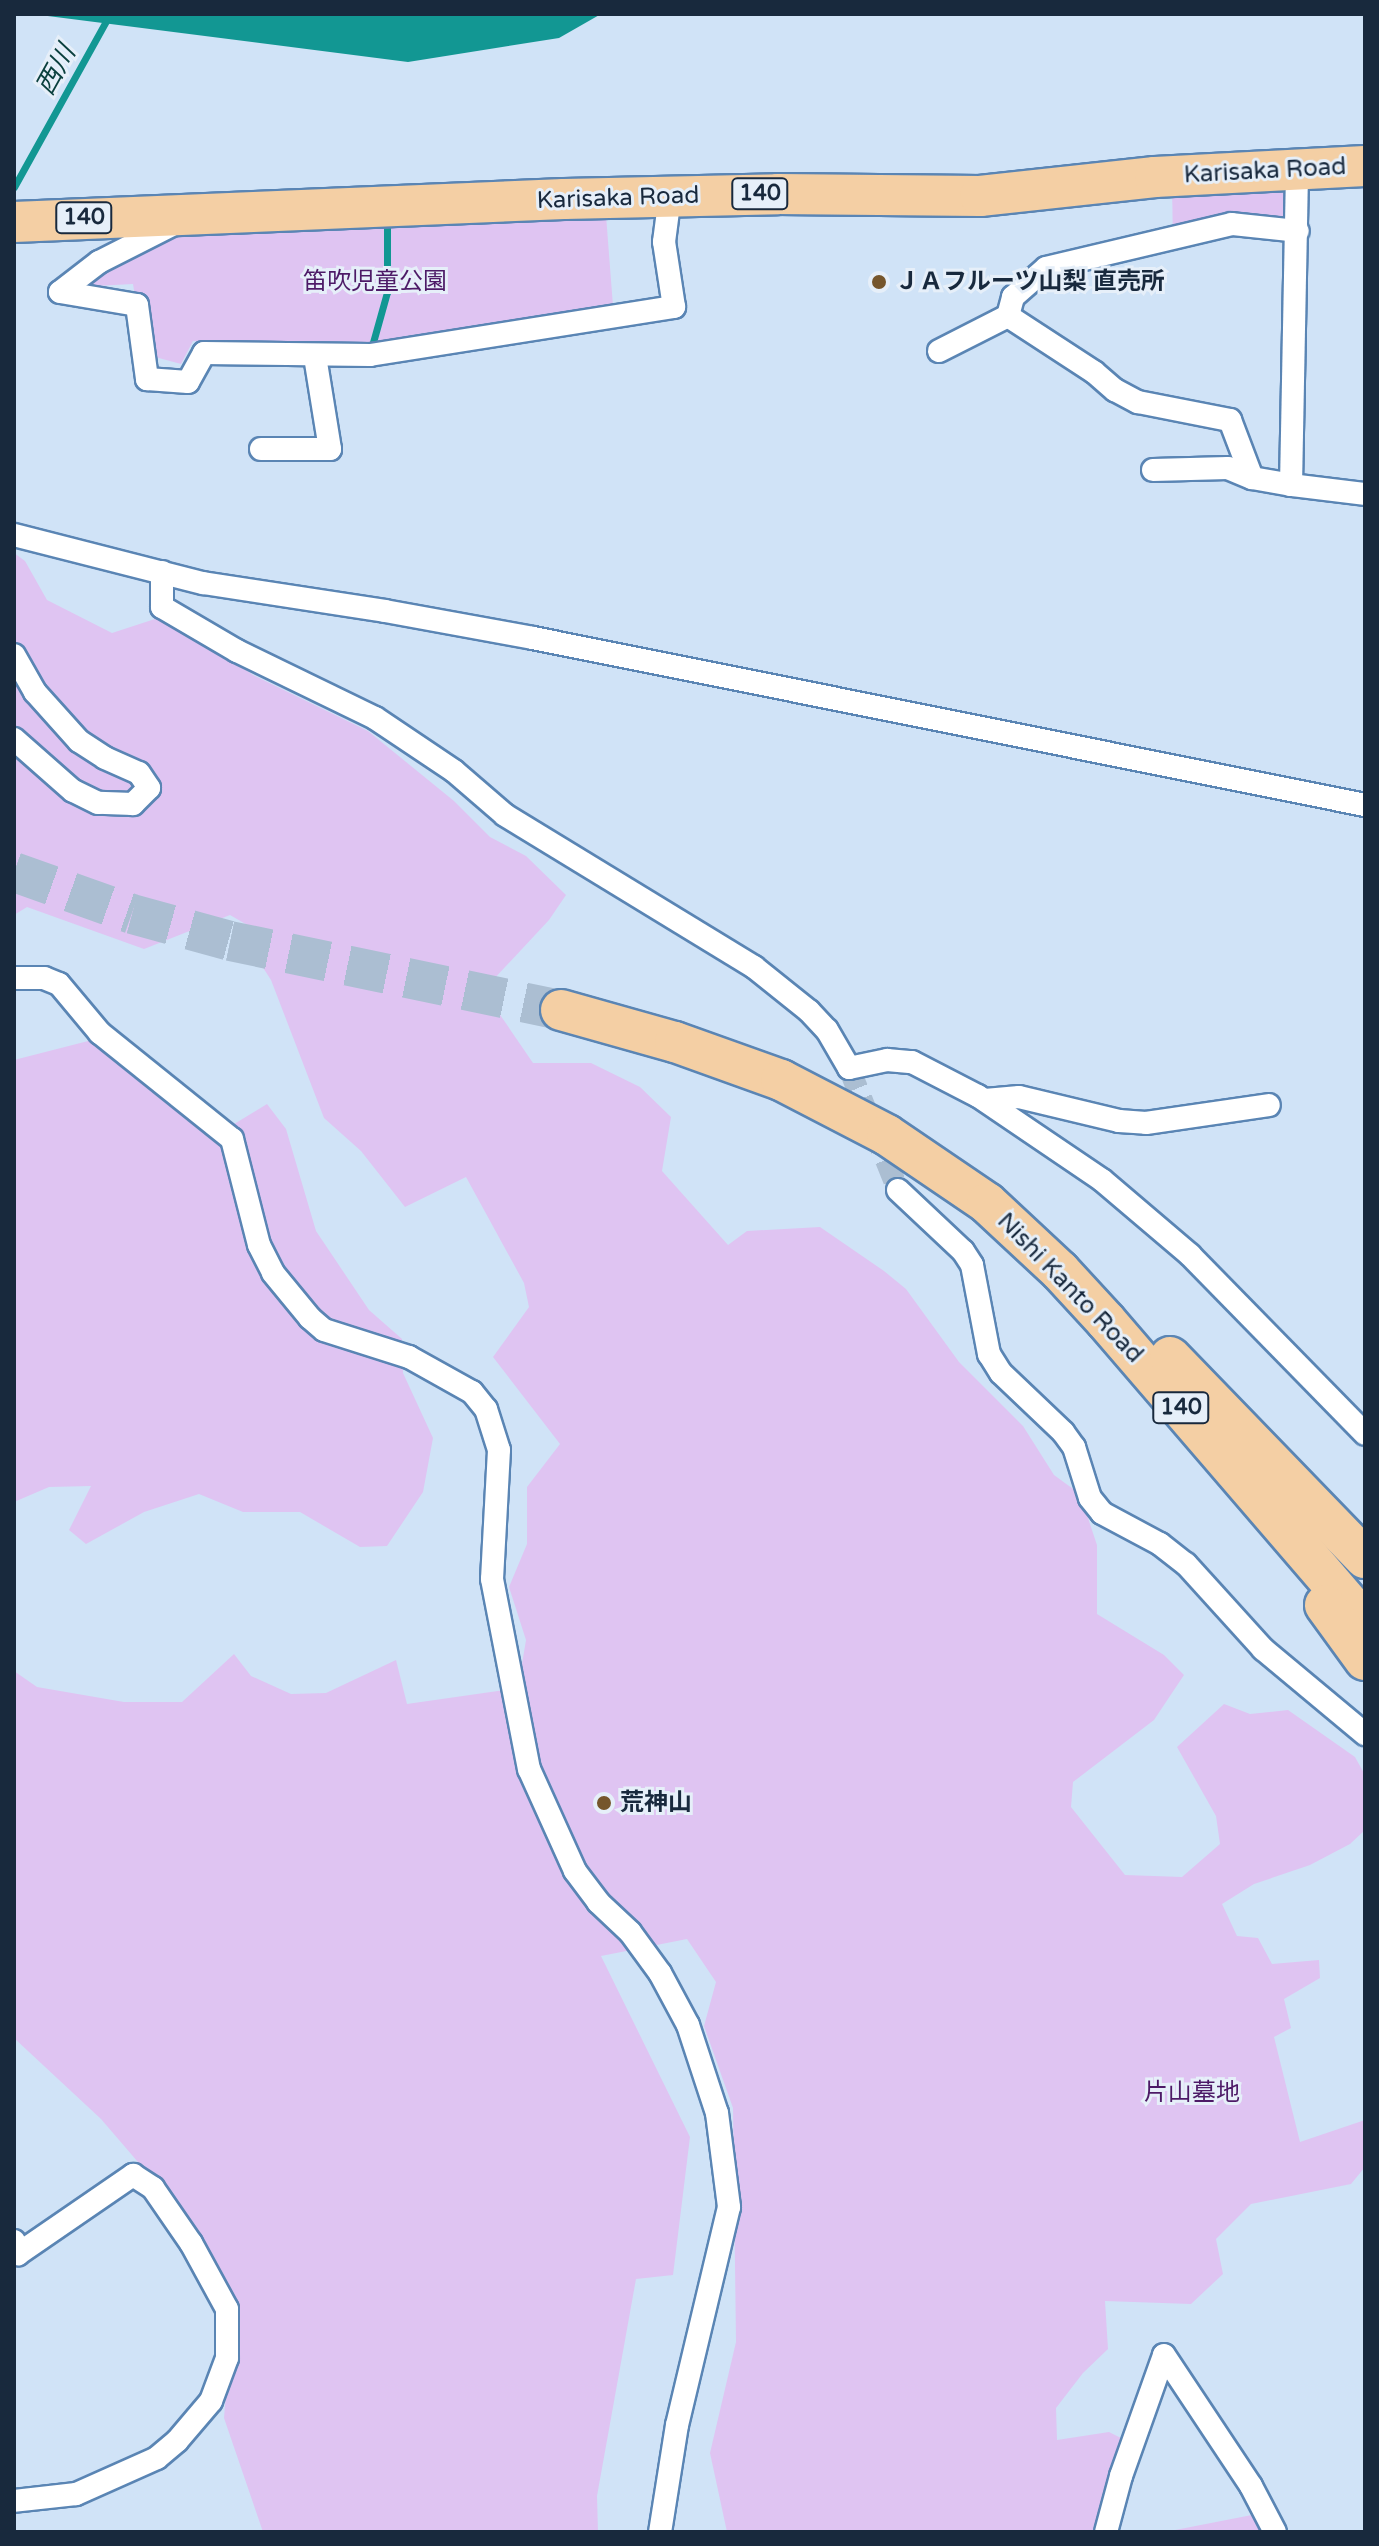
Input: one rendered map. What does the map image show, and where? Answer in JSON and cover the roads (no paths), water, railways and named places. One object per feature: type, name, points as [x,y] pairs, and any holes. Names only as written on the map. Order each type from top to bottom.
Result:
[{"type":"highway","name":"Karisaka Road","points":[[14,222],[168,213],[670,196],[980,196],[1155,177],[1365,166]]},
{"type":"highway","name":"Nishi Kanto Road","points":[[561,1010],[675,1042],[781,1080],[887,1135],[987,1203],[1060,1271],[1365,1622]]},
{"type":"highway","points":[[987,1203],[1069,1263],[1136,1321],[1365,1558]]},
{"type":"highway","points":[[1060,1271],[1241,1494],[1365,1660]]},
{"type":"street","points":[[1291,485],[1297,170]]},
{"type":"street","points":[[168,213],[178,223],[99,262],[60,292],[137,305],[147,379],[188,382],[204,353],[370,355],[674,307],[664,242],[670,196]]},
{"type":"street","points":[[939,351],[1008,316],[1013,297],[1046,268],[1085,256],[1232,224],[1298,231]]},
{"type":"street","points":[[1008,316],[1094,372],[1115,390],[1138,402],[1230,420],[1252,478]]},
{"type":"street","points":[[261,449],[330,449],[315,356]]},
{"type":"street","points":[[1153,470],[1228,468],[1252,478],[1365,494]]},
{"type":"street","points":[[14,535],[203,583],[533,638],[1365,805]]},
{"type":"street","points":[[162,572],[162,607],[237,651],[375,718],[454,771],[505,815],[754,967],[809,1011],[827,1030],[849,1068],[887,1060],[912,1062],[985,1100],[1102,1180],[1148,1216],[1241,1305],[1365,1434]]},
{"type":"street","points":[[14,655],[35,692],[79,741],[105,758],[139,773],[149,788],[133,804],[98,803],[73,791],[14,739]]},
{"type":"street","points":[[14,978],[44,978],[59,984],[100,1033],[232,1139],[259,1245],[273,1273],[310,1318],[324,1330],[409,1357],[472,1392],[486,1409],[499,1450],[492,1579],[529,1769],[575,1871],[598,1902],[630,1932],[660,1973],[688,2025],[717,2113],[729,2207],[677,2425],[660,2532]]},
{"type":"street","points":[[985,1100],[1019,1097],[1119,1121],[1146,1123],[1269,1105]]},
{"type":"street","points":[[898,1190],[963,1251],[972,1265],[989,1354],[1001,1373],[1063,1432],[1074,1447],[1090,1498],[1102,1513],[1160,1544],[1186,1564],[1263,1649],[1365,1734]]},
{"type":"street","points":[[14,2241],[18,2254],[133,2175],[153,2188],[191,2243],[227,2309],[227,2358],[211,2401],[177,2441],[157,2458],[76,2494],[14,2501]]},
{"type":"street","points":[[1106,2532],[1121,2476],[1164,2355],[1251,2486],[1275,2532]]},
{"type":"waterway","name":"西川","points":[[14,187],[110,14]]},
{"type":"waterway","points":[[370,353],[387,292],[387,219]]},
{"type":"tunnel","points":[[14,872],[132,914],[230,941],[561,1010]]},
{"type":"tunnel","points":[[849,1068],[898,1190]]},
{"type":"place","name":"ＪＡフルーツ山梨 直売所","points":[[879,282]]},
{"type":"place","name":"荒神山","points":[[604,1803]]},
{"type":"park label","name":"笛吹児童公園","points":[[375,282]]},
{"type":"park label","name":"片山墓地","points":[[1192,2093]]}]
